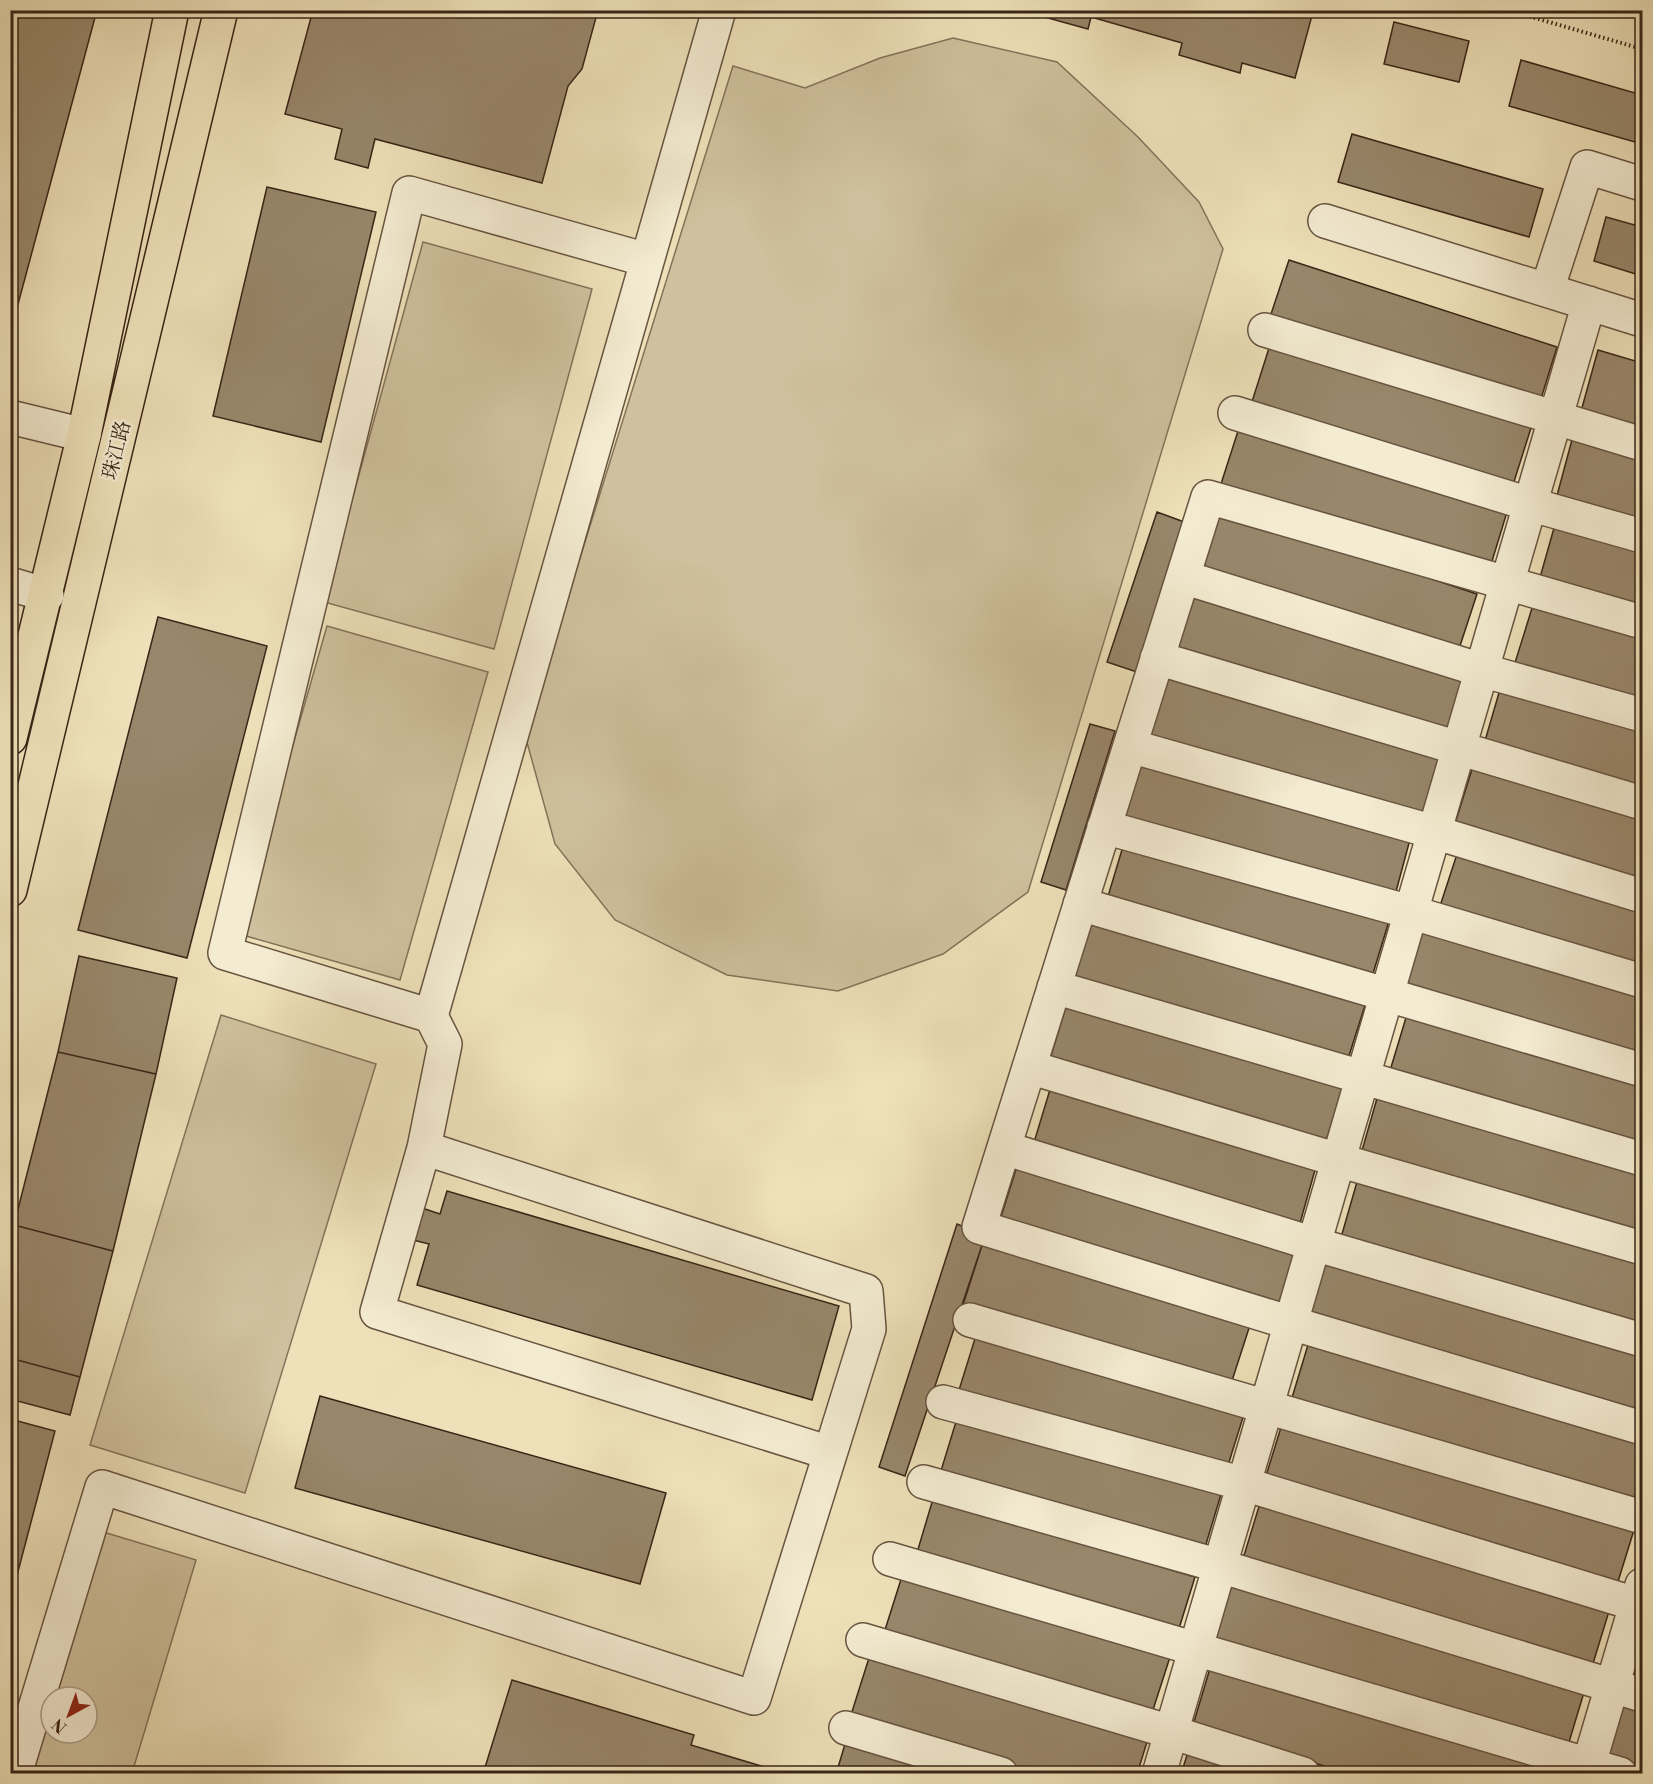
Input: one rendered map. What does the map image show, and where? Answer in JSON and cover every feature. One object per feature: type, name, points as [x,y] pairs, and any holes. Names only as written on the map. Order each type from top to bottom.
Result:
[{"type":"main road","name":"珠江路","points":[[10,738],[84,435],[172,10]]},
{"type":"main road","name":"珠江路","points":[[10,890],[221,10]]},
{"type":"street","points":[[718,10],[431,1016],[445,1044],[424,1148],[377,1312],[830,1454]]},
{"type":"street","points":[[1547,290],[1587,167],[1642,184]]},
{"type":"street","points":[[431,1016],[225,953],[409,193],[647,260]]},
{"type":"street","points":[[1325,221],[1642,320]]},
{"type":"street","points":[[1159,1773],[1589,303]]},
{"type":"street","points":[[1265,330],[1642,444]]},
{"type":"street","points":[[1235,413],[1529,504],[1642,536]]},
{"type":"street","points":[[10,417],[84,435]]},
{"type":"street","points":[[1642,622],[1208,497],[979,1227],[1642,1428]]},
{"type":"street","points":[[1183,577],[1481,670],[1642,715]]},
{"type":"street","points":[[10,584],[47,594]]},
{"type":"street","points":[[1157,658],[1642,803]]},
{"type":"street","points":[[1130,746],[1434,832],[1642,896]]},
{"type":"street","points":[[1104,827],[1410,912],[1642,981]]},
{"type":"street","points":[[1080,904],[1642,1070]]},
{"type":"street","points":[[1054,987],[1642,1159]]},
{"type":"street","points":[[1029,1068],[1642,1248]]},
{"type":"street","points":[[15,1773],[102,1487],[754,1698],[869,1329],[866,1291],[424,1148]]},
{"type":"street","points":[[1004,1148],[1314,1244],[1642,1340]]},
{"type":"street","points":[[970,1320],[1642,1517]]},
{"type":"street","points":[[943,1402],[1244,1484],[1641,1598],[1628,1690],[1588,1769]]},
{"type":"street","points":[[924,1482],[1220,1566],[1628,1690]]},
{"type":"street","points":[[890,1559],[1196,1648],[1588,1769],[1620,1773]]},
{"type":"street","points":[[863,1640],[1303,1773]]},
{"type":"street","points":[[846,1728],[1001,1773]]},
{"type":"path","points":[[1508,10],[1642,49]]},
{"type":"shaded area","points":[[953,38],[1057,62],[1138,137],[1199,202],[1223,249],[1028,892],[943,954],[838,991],[727,975],[615,920],[555,844],[525,735],[733,66],[805,88],[880,58]]},
{"type":"shaded area","points":[[423,242],[592,289],[494,649],[324,602]]},
{"type":"shaded area","points":[[327,626],[488,672],[400,980],[239,934]]},
{"type":"shaded area","points":[[221,1015],[376,1064],[245,1493],[90,1445]]},
{"type":"shaded area","points":[[100,1531],[196,1560],[132,1773],[28,1774],[39,1737],[39,1745],[99,1745],[99,1685],[54,1685]]},
{"type":"building","points":[[10,10],[97,10],[10,334],[10,36],[16,33],[10,23]]},
{"type":"building","points":[[313,10],[598,10],[582,69],[568,86],[542,183],[375,139],[368,168],[335,159],[342,129],[285,114]]},
{"type":"building","points":[[1031,10],[1309,10],[1313,12],[1295,78],[1242,63],[1240,73],[1179,55],[1182,43],[1091,17],[1088,29],[1030,13]]},
{"type":"building","points":[[1394,22],[1469,41],[1459,82],[1384,64]]},
{"type":"building","points":[[1521,60],[1642,95],[1642,144],[1509,106]]},
{"type":"building","points":[[1352,134],[1543,189],[1529,237],[1338,182]]},
{"type":"building","points":[[267,187],[376,212],[321,442],[213,416]]},
{"type":"building","points":[[1606,217],[1642,227],[1642,276],[1594,261]]},
{"type":"building","points":[[1289,260],[1557,347],[1539,405],[1270,317]]},
{"type":"building","points":[[1270,345],[1531,428],[1511,491],[1250,408]]},
{"type":"building","points":[[1598,350],[1642,363],[1642,434],[1580,415]]},
{"type":"building","points":[[1239,428],[1507,512],[1489,571],[1220,487]]},
{"type":"building","points":[[1573,436],[1642,457],[1642,528],[1555,503]]},
{"type":"building","points":[[1217,508],[1477,594],[1457,655],[1197,569]]},
{"type":"building","points":[[1157,512],[1187,523],[1137,672],[1107,662]]},
{"type":"building","points":[[1556,521],[1642,547],[1642,612],[1539,581]]},
{"type":"building","points":[[1191,585],[1465,673],[1445,738],[1171,649]]},
{"type":"building","points":[[1533,605],[1642,638],[1642,706],[1514,666]]},
{"type":"building","points":[[158,617],[267,646],[187,958],[78,930]]},
{"type":"building","points":[[1163,671],[1440,755],[1420,821],[1144,737]]},
{"type":"building","points":[[1501,686],[1642,727],[1642,798],[1482,751]]},
{"type":"building","points":[[1090,724],[1115,731],[1066,890],[1041,882]]},
{"type":"building","points":[[1138,753],[1412,832],[1394,899],[1119,820]]},
{"type":"building","points":[[1473,766],[1642,819],[1642,888],[1453,830]]},
{"type":"building","points":[[1124,843],[1389,921],[1371,980],[1106,903]]},
{"type":"building","points":[[1460,845],[1642,904],[1642,971],[1440,906]]},
{"type":"building","points":[[1093,914],[1367,999],[1347,1062],[1074,976]]},
{"type":"building","points":[[1423,926],[1642,994],[1642,1059],[1404,986]]},
{"type":"building","points":[[79,956],[177,978],[156,1074],[58,1052]]},
{"type":"building","points":[[1068,1000],[1344,1085],[1324,1147],[1049,1062]]},
{"type":"building","points":[[1408,1011],[1642,1081],[1642,1150],[1389,1074]]},
{"type":"building","points":[[58,1052],[156,1074],[113,1251],[14,1225]]},
{"type":"building","points":[[1052,1083],[1317,1163],[1298,1230],[1032,1149]]},
{"type":"building","points":[[1380,1088],[1642,1166],[1642,1238],[1361,1154]]},
{"type":"building","points":[[1018,1163],[1296,1248],[1277,1312],[998,1226]]},
{"type":"building","points":[[1359,1175],[1642,1258],[1642,1330],[1340,1241]]},
{"type":"building","points":[[447,1191],[839,1306],[812,1400],[417,1285],[429,1244],[409,1239],[419,1207],[440,1214]]},
{"type":"building","points":[[957,1224],[985,1236],[905,1476],[879,1467]]},
{"type":"building","points":[[14,1225],[113,1251],[80,1377],[10,1358],[10,1241]]},
{"type":"building","points":[[985,1236],[1251,1322],[1229,1390],[963,1305]]},
{"type":"building","points":[[1328,1257],[1642,1354],[1642,1421],[1309,1318]]},
{"type":"building","points":[[978,1329],[1244,1414],[1225,1475],[959,1390]]},
{"type":"building","points":[[1311,1335],[1642,1438],[1642,1492],[1637,1509],[1291,1401]]},
{"type":"building","points":[[10,1358],[80,1377],[70,1415],[10,1399]]},
{"type":"building","points":[[320,1396],[666,1493],[640,1584],[295,1488]]},
{"type":"building","points":[[959,1412],[1222,1491],[1203,1554],[940,1474]]},
{"type":"building","points":[[10,1419],[55,1431],[10,1602]]},
{"type":"building","points":[[1283,1421],[1634,1530],[1616,1588],[1265,1479]]},
{"type":"building","points":[[933,1499],[1195,1577],[1177,1635],[916,1556]]},
{"type":"building","points":[[1261,1500],[1610,1608],[1591,1670],[1242,1562]]},
{"type":"building","points":[[903,1573],[1170,1657],[1151,1716],[884,1633]]},
{"type":"building","points":[[1229,1577],[1585,1689],[1566,1752],[1210,1641]]},
{"type":"building","points":[[1642,1647],[1642,1682],[1633,1679]]},
{"type":"building","points":[[869,1658],[1147,1742],[1137,1774],[1033,1774],[850,1718]]},
{"type":"building","points":[[1211,1665],[1557,1770],[1556,1774],[1350,1774],[1193,1725]]},
{"type":"building","points":[[512,1680],[694,1735],[691,1745],[771,1769],[770,1774],[483,1774]]},
{"type":"building","points":[[1622,1697],[1642,1703],[1642,1767],[1604,1756]]},
{"type":"building","points":[[846,1741],[953,1774],[836,1774]]},
{"type":"building","points":[[1189,1749],[1271,1774],[1181,1774]]}]
